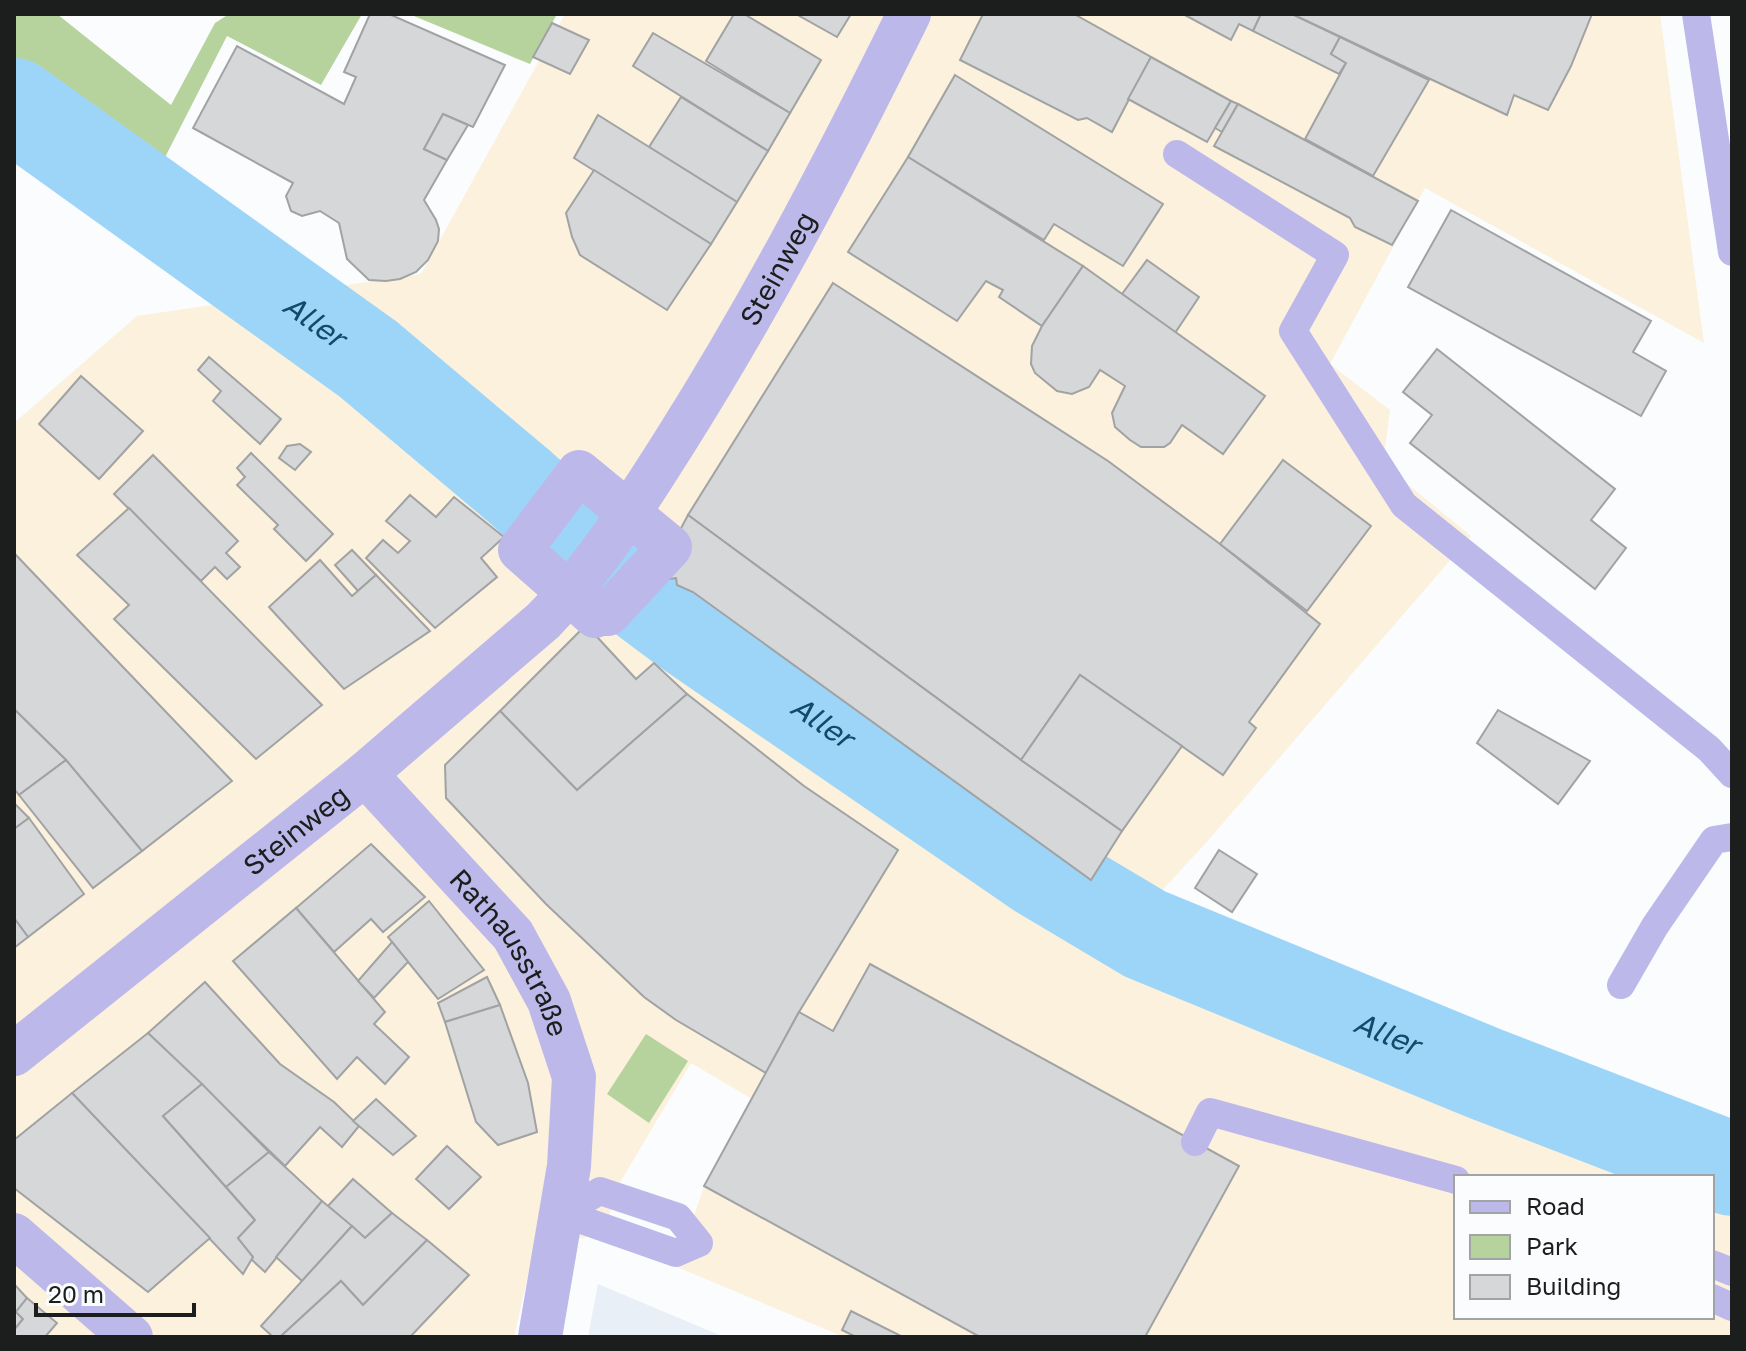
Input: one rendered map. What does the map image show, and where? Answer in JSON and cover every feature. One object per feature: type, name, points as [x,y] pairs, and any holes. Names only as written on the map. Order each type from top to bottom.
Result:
[{"type":"street","name":"Steinweg","points":[[629,512],[717,375],[794,239],[909,14]]},
{"type":"street","points":[[579,472],[629,512],[670,547],[608,614],[602,609],[595,616],[520,550],[579,472]]},
{"type":"street","name":"Steinweg","points":[[14,1054],[365,774],[543,621],[569,594]]},
{"type":"street","name":"Rathausstraße","points":[[365,774],[513,935],[549,1001],[574,1077],[569,1166],[540,1337]]},
{"type":"street","points":[[14,1235],[131,1337]]},
{"type":"lane","points":[[1696,14],[1732,252]]},
{"type":"lane","points":[[1177,154],[1335,255],[1293,331],[1404,505],[1709,749],[1732,774]]},
{"type":"lane","points":[[1621,985],[1714,840],[1732,837]]},
{"type":"lane","points":[[1195,1142],[1210,1112],[1454,1179]]},
{"type":"shaded area","points":[[565,14],[1660,14],[1704,343],[1425,188],[1330,364],[1390,410],[1383,464],[1471,536],[1204,845],[1142,912],[1091,880],[938,771],[908,814],[1115,953],[1680,1175],[1454,1175],[1454,1319],[1714,1319],[1714,1189],[1732,1196],[1732,1337],[844,1337],[677,1267],[704,1186],[752,1099],[691,1063],[616,1189],[605,1233],[534,1248],[514,1337],[14,1337],[14,423],[137,316],[421,274]]},
{"type":"shaded area","points":[[598,1284],[724,1337],[588,1337]]},
{"type":"green space","points":[[14,14],[57,14],[171,105],[215,23],[229,14],[362,14],[321,85],[227,36],[158,171],[14,58]]},
{"type":"green space","points":[[409,14],[557,14],[530,64]]},
{"type":"green space","points":[[646,1034],[688,1061],[649,1123],[607,1094]]},
{"type":"building","points":[[370,14],[389,14],[505,65],[473,127],[443,114],[424,149],[447,160],[424,200],[436,220],[438,241],[428,260],[416,272],[386,281],[369,280],[347,259],[339,223],[320,211],[302,216],[291,211],[286,196],[293,183],[193,128],[237,46],[344,104],[356,77],[344,72]]},
{"type":"building","points":[[734,14],[744,14],[821,60],[790,113],[706,61]]},
{"type":"building","points":[[796,14],[851,14],[837,37]]},
{"type":"building","points":[[983,14],[1074,14],[1151,57],[1112,132],[1087,118],[1078,120],[960,60]]},
{"type":"building","points":[[1183,14],[1261,14],[1253,31],[1239,24],[1231,40]]},
{"type":"building","points":[[1261,14],[1292,14],[1340,37],[1331,54],[1346,63],[1339,74],[1253,31]]},
{"type":"building","points":[[1292,14],[1592,14],[1571,66],[1548,110],[1514,95],[1507,115]]},
{"type":"building","points":[[552,23],[589,40],[570,74],[533,57]]},
{"type":"building","points":[[653,33],[790,113],[768,151],[633,66]]},
{"type":"building","points":[[1340,37],[1429,80],[1373,176],[1305,139],[1346,63],[1331,54]]},
{"type":"building","points":[[1151,57],[1231,101],[1207,142],[1128,99]]},
{"type":"building","points":[[955,75],[1163,204],[1123,266],[1054,224],[1044,240],[908,157]]},
{"type":"building","points":[[681,97],[768,151],[737,202],[649,147]]},
{"type":"building","points":[[1231,101],[1238,104],[1222,132],[1215,128]]},
{"type":"building","points":[[1238,104],[1418,201],[1392,245],[1355,227],[1350,218],[1214,146]]},
{"type":"building","points":[[443,114],[468,125],[447,160],[424,149]]},
{"type":"building","points":[[598,115],[737,202],[711,244],[574,158]]},
{"type":"building","points":[[908,157],[1083,266],[1042,326],[999,297],[1003,290],[986,281],[957,321],[848,252]]},
{"type":"building","points":[[594,170],[711,244],[667,310],[580,255],[566,213]]},
{"type":"building","points":[[1451,210],[1651,321],[1633,352],[1666,371],[1641,416],[1408,287]]},
{"type":"building","points":[[1147,260],[1199,297],[1175,333],[1122,294]]},
{"type":"building","points":[[1083,266],[1265,396],[1223,454],[1182,425],[1164,447],[1141,447],[1130,440],[1115,427],[1112,413],[1125,386],[1100,370],[1089,387],[1072,394],[1057,391],[1035,373],[1031,364],[1032,346]]},
{"type":"building","points":[[833,283],[1108,461],[1220,544],[1320,624],[1249,722],[1256,728],[1223,775],[1080,675],[1021,760],[688,515]]},
{"type":"building","points":[[1437,349],[1615,489],[1591,520],[1626,548],[1595,589],[1410,443],[1432,415],[1403,392]]},
{"type":"building","points":[[209,357],[281,419],[260,444],[213,401],[221,391],[198,370]]},
{"type":"building","points":[[81,376],[143,431],[99,479],[39,424]]},
{"type":"building","points":[[300,444],[311,452],[295,470],[279,458],[287,446]]},
{"type":"building","points":[[251,453],[333,534],[306,561],[274,529],[278,525],[237,485],[245,477],[237,468]]},
{"type":"building","points":[[153,455],[238,541],[226,553],[240,567],[227,579],[215,567],[201,581],[114,494]]},
{"type":"building","points":[[1283,460],[1371,526],[1307,611],[1220,544]]},
{"type":"building","points":[[410,495],[436,517],[454,497],[504,537],[481,558],[497,577],[435,628],[366,558],[383,540],[398,553],[410,541],[386,521]]},
{"type":"building","points":[[129,508],[322,705],[256,759],[114,619],[129,605],[77,555]]},
{"type":"building","points":[[688,515],[1122,831],[1091,880],[693,592],[677,585],[676,578],[653,581]]},
{"type":"building","points":[[352,550],[376,575],[358,591],[335,565]]},
{"type":"building","points":[[14,553],[232,781],[142,851],[66,760],[14,709]]},
{"type":"building","points":[[320,560],[352,596],[376,575],[430,631],[344,689],[269,607]]},
{"type":"building","points":[[586,625],[636,679],[654,663],[687,694],[577,790],[500,711]]},
{"type":"building","points":[[1080,675],[1182,746],[1122,831],[1021,760]]},
{"type":"building","points":[[687,694],[804,786],[898,850],[799,1012],[766,1073],[676,1020],[644,997],[546,904],[446,798],[445,765],[500,711],[577,790]]},
{"type":"building","points":[[14,709],[66,760],[19,795],[14,789]]},
{"type":"building","points":[[1498,710],[1590,761],[1558,804],[1477,743]]},
{"type":"building","points":[[66,760],[142,851],[93,888],[19,795]]},
{"type":"building","points":[[14,803],[29,818],[14,829]]},
{"type":"building","points":[[29,818],[84,894],[28,937],[14,918],[14,829]]},
{"type":"building","points":[[371,844],[425,897],[383,932],[371,919],[334,952],[296,908]]},
{"type":"building","points":[[1219,850],[1257,874],[1232,912],[1195,888]]},
{"type":"building","points":[[429,901],[484,970],[438,999],[388,937]]},
{"type":"building","points":[[296,908],[385,1012],[374,1024],[409,1057],[385,1084],[357,1057],[337,1079],[233,961]]},
{"type":"building","points":[[14,918],[28,937],[14,948]]},
{"type":"building","points":[[392,942],[408,962],[374,998],[358,981]]},
{"type":"building","points":[[870,964],[1239,1166],[1145,1337],[980,1337],[704,1186],[799,1012],[833,1031]]},
{"type":"building","points":[[487,977],[500,1005],[445,1022],[438,1003]]},
{"type":"building","points":[[205,982],[280,1064],[334,1102],[359,1126],[342,1147],[320,1127],[285,1166],[148,1033]]},
{"type":"building","points":[[500,1005],[528,1083],[537,1132],[498,1145],[476,1122],[445,1022]]},
{"type":"building","points":[[148,1033],[202,1084],[163,1116],[255,1220],[238,1238],[253,1257],[243,1274],[72,1093]]},
{"type":"building","points":[[202,1084],[269,1152],[226,1187],[163,1116]]},
{"type":"building","points":[[72,1093],[210,1238],[148,1292],[14,1188],[14,1140]]},
{"type":"building","points":[[376,1099],[416,1136],[393,1155],[353,1121]]},
{"type":"building","points":[[447,1146],[481,1177],[449,1209],[416,1179]]},
{"type":"building","points":[[269,1152],[322,1201],[265,1272],[252,1260],[253,1257],[238,1238],[255,1220],[226,1187]]},
{"type":"building","points":[[353,1179],[392,1213],[365,1238],[328,1206]]},
{"type":"building","points":[[322,1201],[352,1226],[302,1281],[276,1257]]},
{"type":"building","points":[[392,1213],[427,1240],[363,1305],[341,1281],[280,1337],[273,1337],[261,1326],[352,1226],[365,1238]]},
{"type":"building","points":[[427,1240],[469,1275],[410,1337],[280,1337],[341,1281],[363,1305]]},
{"type":"building","points":[[14,1284],[27,1298],[16,1312],[23,1319],[14,1330]]},
{"type":"building","points":[[27,1298],[57,1323],[45,1337],[14,1337],[14,1330],[23,1319],[16,1312]]},
{"type":"building","points":[[851,1311],[901,1336],[856,1337],[842,1330]]},
{"type":"waterway","name":"Aller","points":[[14,105],[368,359],[520,487],[635,590],[683,626],[1041,872],[1145,934],[1486,1074],[1732,1169]]}]
